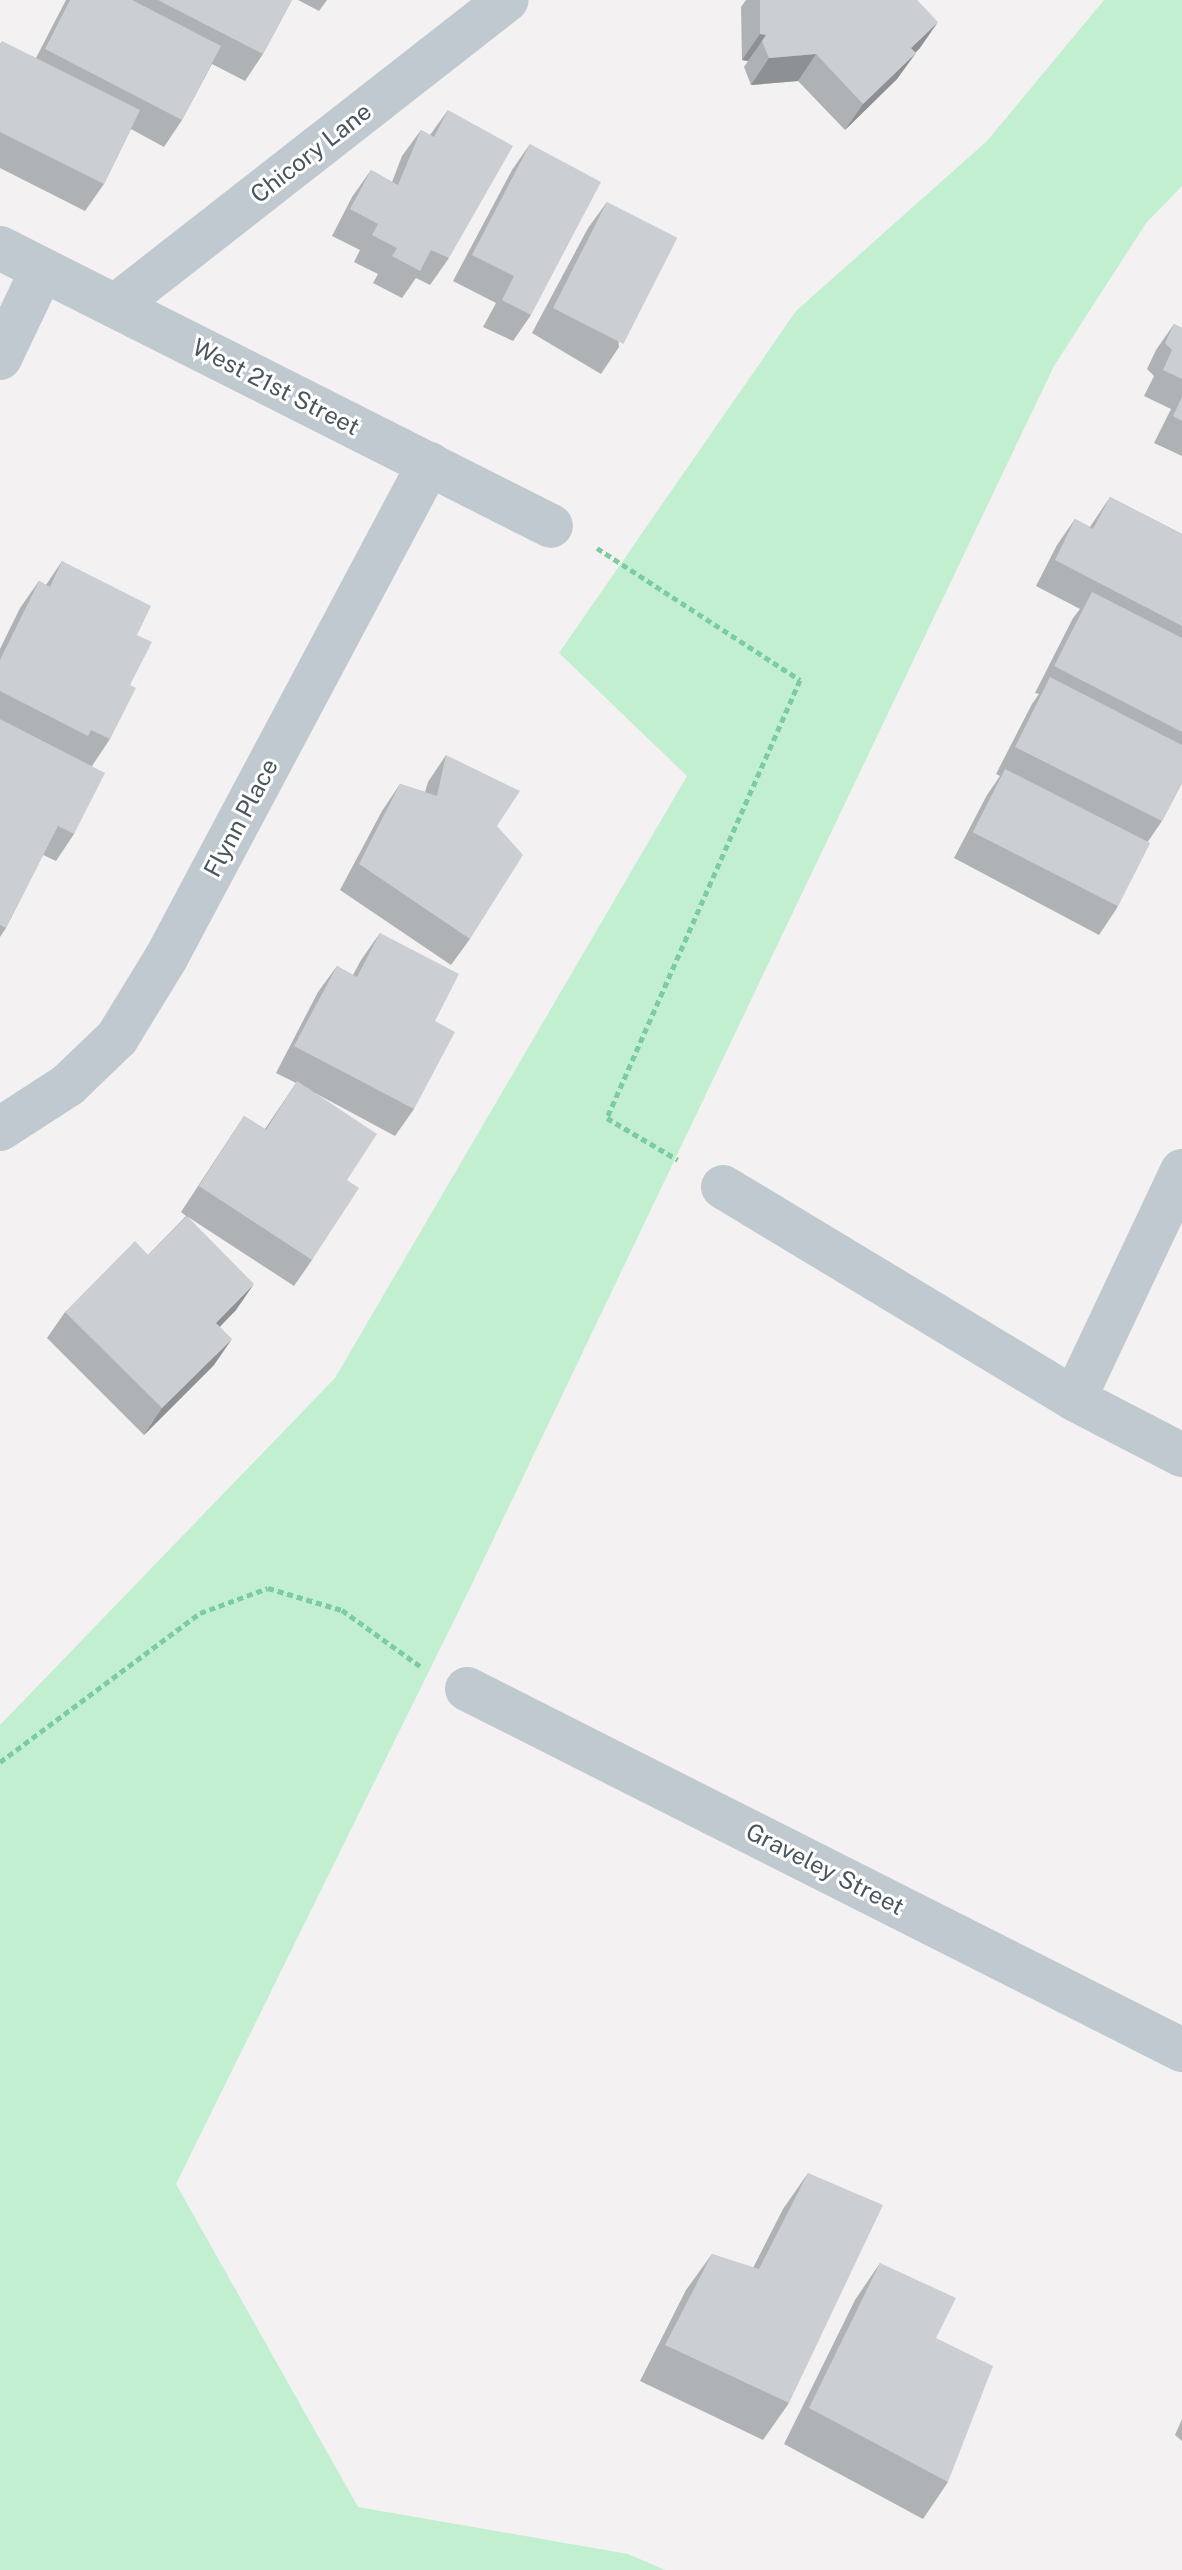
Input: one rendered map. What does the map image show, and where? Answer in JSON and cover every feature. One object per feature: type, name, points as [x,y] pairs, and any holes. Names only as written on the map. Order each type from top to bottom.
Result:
[{"type":"street","name":"Chicory Lane","points":[[115,306],[507,0]]},
{"type":"street","name":"West 21st Street","points":[[0,248],[551,526]]},
{"type":"street","points":[[0,358],[42,270]]},
{"type":"street","name":"Flynn Place","points":[[0,1129],[68,1085],[117,1038],[173,946],[429,464]]},
{"type":"street","points":[[1074,1399],[1182,1171]]},
{"type":"street","points":[[723,1187],[1074,1399],[1182,1455]]},
{"type":"street","name":"Graveley Street","points":[[467,1689],[1182,2050]]},
{"type":"path","points":[[592,545],[800,680],[607,1118],[723,1187]]},
{"type":"path","points":[[0,1762],[200,1613],[268,1588],[342,1610],[400,1656],[467,1689]]},
{"type":"green space","points":[[1104,0],[1182,0],[1182,186],[1146,223],[1054,366],[470,1588],[176,2184],[358,2507],[628,2554],[665,2570],[0,2570],[0,1725],[335,1378],[687,776],[559,653],[796,311],[987,141]]},
{"type":"building","points":[[70,0],[132,0],[221,46],[182,120],[45,49]]},
{"type":"building","points":[[158,0],[292,0],[263,54]]},
{"type":"building","points":[[760,0],[917,0],[938,22],[911,48],[916,53],[863,104],[816,54],[769,58],[762,41],[766,35],[760,34]]},
{"type":"building","points":[[2,41],[140,110],[104,184],[0,132]]},
{"type":"building","points":[[448,110],[513,146],[449,258],[431,250],[420,271],[392,256],[397,248],[372,235],[378,224],[350,209],[371,170],[398,185],[421,130],[434,137]]},
{"type":"building","points":[[530,144],[601,182],[531,315],[502,300],[514,276],[472,255]]},
{"type":"building","points":[[607,202],[677,238],[623,344],[553,308]]},
{"type":"building","points":[[1174,324],[1182,328],[1182,379],[1163,370],[1172,350],[1165,343]]},
{"type":"building","points":[[1182,397],[1182,421],[1173,416]]},
{"type":"building","points":[[1110,497],[1182,534],[1182,626],[1055,560],[1075,519],[1093,529]]},
{"type":"building","points":[[62,561],[151,606],[137,635],[152,642],[130,685],[136,688],[110,739],[91,730],[88,736],[0,691],[0,660],[39,581],[50,587]]},
{"type":"building","points":[[1092,592],[1182,638],[1182,732],[1054,666]]},
{"type":"building","points":[[1050,677],[1182,745],[1182,783],[1162,821],[1015,747]]},
{"type":"building","points":[[0,719],[105,773],[74,834],[58,826],[6,928],[0,925]]},
{"type":"building","points":[[446,755],[520,791],[497,826],[523,855],[470,939],[359,864],[400,784],[437,796]]},
{"type":"building","points":[[1005,769],[1150,843],[1118,906],[973,832]]},
{"type":"building","points":[[380,933],[459,974],[435,1021],[455,1032],[414,1109],[294,1046],[337,966],[357,977]]},
{"type":"building","points":[[297,1081],[377,1134],[347,1180],[359,1188],[312,1260],[199,1186],[244,1116],[266,1130]]},
{"type":"building","points":[[187,1216],[254,1284],[216,1323],[232,1339],[162,1408],[65,1312],[135,1241],[148,1255]]},
{"type":"building","points":[[808,2173],[883,2205],[789,2403],[665,2345],[712,2254],[759,2269]]},
{"type":"building","points":[[880,2263],[956,2298],[936,2338],[993,2366],[948,2482],[809,2408]]}]
